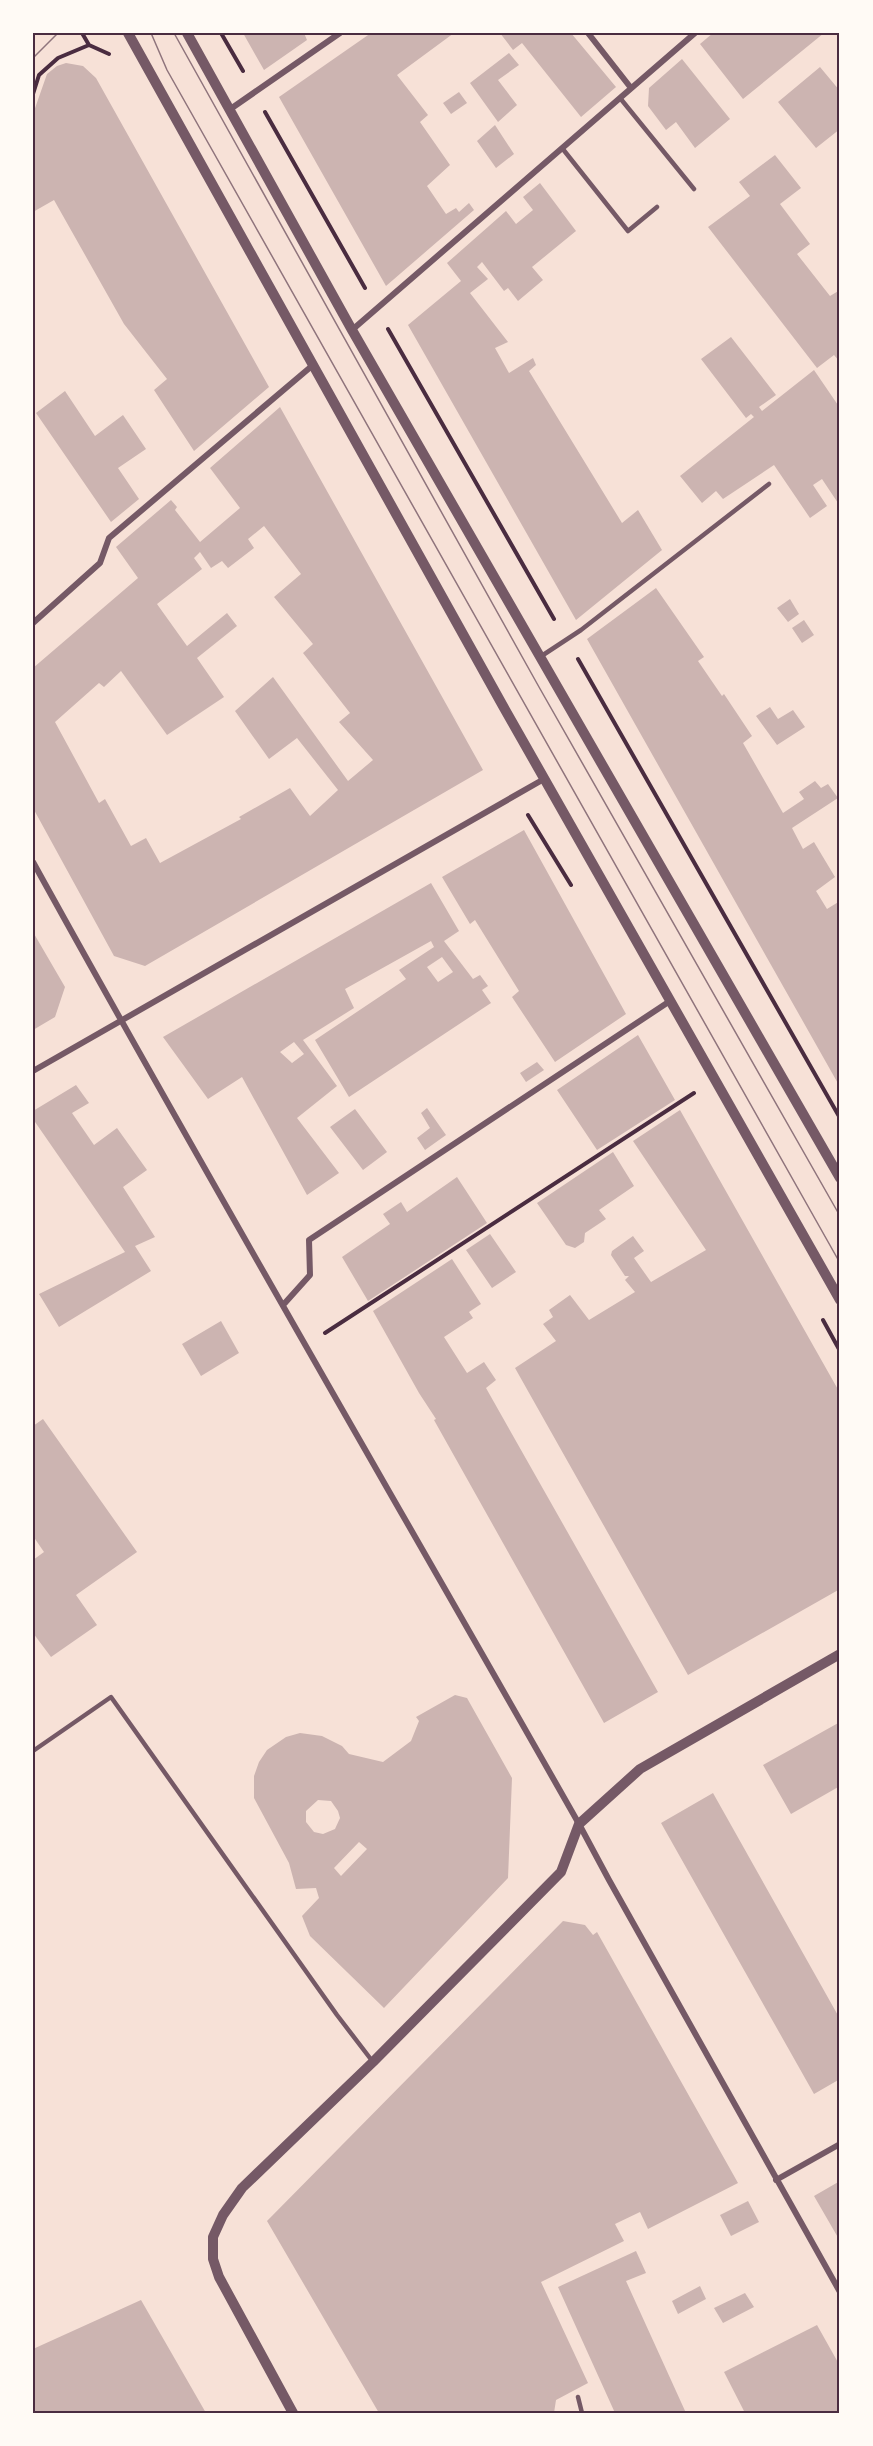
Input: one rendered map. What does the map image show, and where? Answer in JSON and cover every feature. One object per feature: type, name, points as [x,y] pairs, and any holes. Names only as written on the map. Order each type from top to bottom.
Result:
[{"type":"street","points":[[129,33],[544,779],[840,1300]]},
{"type":"street","points":[[187,33],[352,330],[840,1178]]},
{"type":"street","points":[[229,110],[340,33]]},
{"type":"street","points":[[588,33],[631,88]]},
{"type":"street","points":[[352,330],[695,33]]},
{"type":"street","points":[[33,623],[100,563],[109,538],[313,364]]},
{"type":"street","points":[[33,1071],[544,779]]},
{"type":"street","points":[[33,862],[120,1022],[284,1304],[579,1824],[840,2292]]},
{"type":"street","points":[[284,1304],[310,1275],[309,1240],[670,1001]]},
{"type":"street","points":[[293,2413],[219,2277],[213,2259],[213,2237],[223,2215],[242,2188],[373,2062],[561,1872],[579,1824],[640,1768],[840,1654]]},
{"type":"street","points":[[776,2180],[840,2144]]},
{"type":"lane","points":[[620,98],[694,189]]},
{"type":"lane","points":[[562,148],[628,231],[657,207]]},
{"type":"lane","points":[[540,657],[566,640],[769,484]]},
{"type":"lane","points":[[33,1751],[111,1697],[330,2006],[373,2062]]},
{"type":"lane","points":[[578,2397],[582,2413]]},
{"type":"path","points":[[82,33],[88,45],[117,58]]},
{"type":"path","points":[[221,33],[244,73]]},
{"type":"path","points":[[33,94],[39,75],[58,58],[88,45]]},
{"type":"path","points":[[263,107],[369,295]]},
{"type":"path","points":[[385,323],[840,1118]]},
{"type":"path","points":[[307,1345],[694,1093],[713,1077]]},
{"type":"building","points":[[243,33],[304,33],[307,40],[264,70]]},
{"type":"building","points":[[371,33],[454,33],[397,75],[428,115],[420,122],[450,165],[427,186],[446,214],[456,208],[459,212],[469,203],[474,210],[386,286],[279,97]]},
{"type":"building","points":[[500,33],[571,33],[616,87],[581,117],[522,43],[513,50]]},
{"type":"building","points":[[713,33],[824,33],[743,99],[700,44]]},
{"type":"building","points":[[509,53],[519,65],[498,80],[517,105],[498,122],[470,83]]},
{"type":"building","points":[[682,59],[730,119],[695,148],[676,122],[666,130],[648,106],[649,88]]},
{"type":"building","points":[[66,63],[83,66],[96,78],[269,387],[194,451],[154,390],[167,379],[124,324],[54,200],[33,212],[33,114],[47,74],[57,66]]},
{"type":"building","points":[[820,67],[840,91],[840,129],[816,148],[778,102]]},
{"type":"building","points":[[459,92],[467,103],[451,114],[443,103]]},
{"type":"building","points":[[495,125],[514,154],[496,168],[477,141]]},
{"type":"building","points":[[775,155],[801,188],[780,204],[810,244],[797,254],[830,296],[840,290],[840,362],[834,355],[817,368],[708,227],[750,196],[739,182]]},
{"type":"building","points":[[540,183],[576,231],[532,267],[543,280],[518,301],[508,288],[504,291],[482,262],[477,267],[488,279],[470,293],[508,342],[495,348],[509,373],[533,358],[536,365],[529,371],[622,523],[638,510],[662,550],[576,620],[408,325],[461,281],[447,263],[506,211],[516,224],[533,210],[523,197]]},
{"type":"building","points":[[731,337],[776,395],[759,407],[762,411],[814,370],[840,408],[840,506],[822,479],[813,485],[827,506],[810,518],[774,465],[723,499],[716,491],[702,503],[680,476],[754,417],[751,414],[746,418],[701,359]]},
{"type":"building","points":[[65,391],[95,436],[123,415],[146,449],[118,468],[139,499],[111,522],[36,413]]},
{"type":"building","points":[[280,407],[483,770],[145,966],[114,956],[33,808],[33,668],[138,578],[116,547],[171,500],[177,507],[175,510],[200,542],[240,508],[210,468]],"holes":[[[264,526],[301,574],[274,597],[313,644],[303,653],[350,713],[339,722],[373,760],[348,781],[273,677],[235,711],[269,759],[297,738],[338,790],[310,816],[290,788],[239,817],[241,819],[160,863],[146,838],[131,846],[105,799],[99,803],[55,722],[99,683],[104,687],[121,671],[167,735],[224,697],[197,658],[237,626],[227,613],[187,646],[157,604],[202,569],[194,558],[200,552],[211,568],[222,561],[228,568],[254,548],[248,539]]]},
{"type":"building","points":[[656,588],[704,657],[698,661],[722,696],[724,694],[752,736],[743,743],[783,813],[804,799],[799,792],[815,781],[821,788],[828,784],[838,798],[792,828],[803,849],[814,842],[835,877],[816,891],[827,909],[840,901],[840,1087],[587,639]]},
{"type":"building","points":[[790,599],[799,614],[788,622],[777,608]]},
{"type":"building","points":[[804,620],[814,635],[802,643],[792,628]]},
{"type":"building","points":[[770,707],[778,719],[793,710],[805,727],[777,745],[756,716]]},
{"type":"building","points":[[524,830],[626,1014],[555,1062],[512,997],[519,991],[475,920],[470,924],[442,877]]},
{"type":"building","points":[[431,883],[459,931],[444,941],[473,979],[480,975],[488,986],[482,990],[491,1003],[349,1097],[315,1040],[406,979],[399,970],[434,947],[431,941],[345,989],[354,1008],[303,1040],[337,1086],[297,1118],[339,1173],[307,1195],[242,1077],[208,1099],[163,1037]],"holes":[[[442,957],[453,972],[438,982],[427,967]],[[294,1042],[304,1054],[292,1063],[280,1052]]]},
{"type":"building","points":[[33,932],[65,987],[55,1017],[33,1030]]},
{"type":"building","points":[[638,1035],[675,1100],[597,1150],[557,1090]]},
{"type":"building","points":[[537,1062],[544,1070],[526,1082],[520,1073]]},
{"type":"building","points":[[76,1085],[89,1103],[72,1113],[94,1145],[117,1128],[147,1170],[123,1187],[155,1237],[135,1246],[151,1271],[59,1327],[39,1294],[125,1252],[33,1119],[33,1111]]},
{"type":"building","points":[[427,1108],[446,1135],[425,1150],[417,1138],[430,1128],[421,1113]]},
{"type":"building","points":[[355,1109],[387,1152],[363,1170],[330,1127]]},
{"type":"building","points":[[680,1110],[840,1393],[840,1589],[688,1675],[515,1368],[556,1341],[543,1324],[553,1317],[549,1310],[570,1295],[589,1320],[635,1292],[625,1280],[629,1276],[625,1276],[611,1255],[612,1251],[633,1236],[644,1251],[634,1258],[651,1282],[706,1250],[633,1141]]},
{"type":"building","points":[[613,1152],[634,1186],[599,1210],[606,1219],[585,1233],[584,1242],[575,1248],[566,1245],[537,1203]]},
{"type":"building","points":[[457,1177],[487,1223],[368,1301],[342,1257],[390,1224],[383,1214],[401,1202],[407,1212]]},
{"type":"building","points":[[490,1234],[516,1272],[492,1288],[466,1250]]},
{"type":"building","points":[[452,1259],[481,1304],[469,1312],[473,1318],[444,1337],[467,1373],[484,1362],[496,1380],[486,1388],[658,1692],[604,1723],[434,1420],[436,1419],[373,1311]]},
{"type":"building","points":[[221,1321],[239,1353],[201,1376],[182,1344]]},
{"type":"building","points":[[43,1419],[137,1552],[76,1595],[97,1625],[51,1657],[33,1633],[33,1560],[44,1552],[33,1536],[33,1426]]},
{"type":"building","points":[[455,1695],[467,1698],[512,1778],[508,1878],[384,2008],[310,1936],[302,1916],[319,1898],[316,1888],[296,1889],[289,1863],[254,1798],[254,1776],[267,1750],[286,1737],[300,1733],[322,1736],[342,1746],[349,1754],[383,1762],[411,1741],[419,1721],[416,1717]],"holes":[[[318,1800],[331,1801],[340,1818],[335,1829],[323,1834],[314,1832],[306,1822],[306,1811]],[[359,1842],[367,1849],[341,1876],[334,1868]]]},
{"type":"building","points":[[840,1722],[840,1786],[791,1814],[763,1765]]},
{"type":"building","points":[[713,1793],[840,2019],[840,2079],[814,2094],[661,1823]]},
{"type":"building","points":[[563,1921],[585,1925],[593,1935],[597,1932],[738,2183],[648,2229],[640,2212],[615,2224],[624,2241],[541,2282],[588,2383],[556,2400],[554,2413],[379,2413],[267,2221]]},
{"type":"building","points":[[840,2181],[840,2241],[814,2196]]},
{"type":"building","points":[[748,2201],[759,2222],[731,2236],[720,2215]]},
{"type":"building","points":[[636,2251],[646,2273],[626,2281],[686,2413],[615,2413],[558,2287]]},
{"type":"building","points":[[700,2286],[706,2299],[678,2314],[672,2301]]},
{"type":"building","points":[[745,2293],[754,2307],[723,2323],[714,2308]]},
{"type":"building","points":[[141,2300],[206,2413],[33,2413],[33,2349]]},
{"type":"building","points":[[817,2325],[840,2366],[840,2413],[745,2413],[724,2372]]},
{"type":"tram line","points":[[33,58],[58,33]]},
{"type":"tram line","points":[[151,33],[167,70],[840,1263]]},
{"type":"tram line","points":[[174,33],[539,687],[840,1216]]}]
